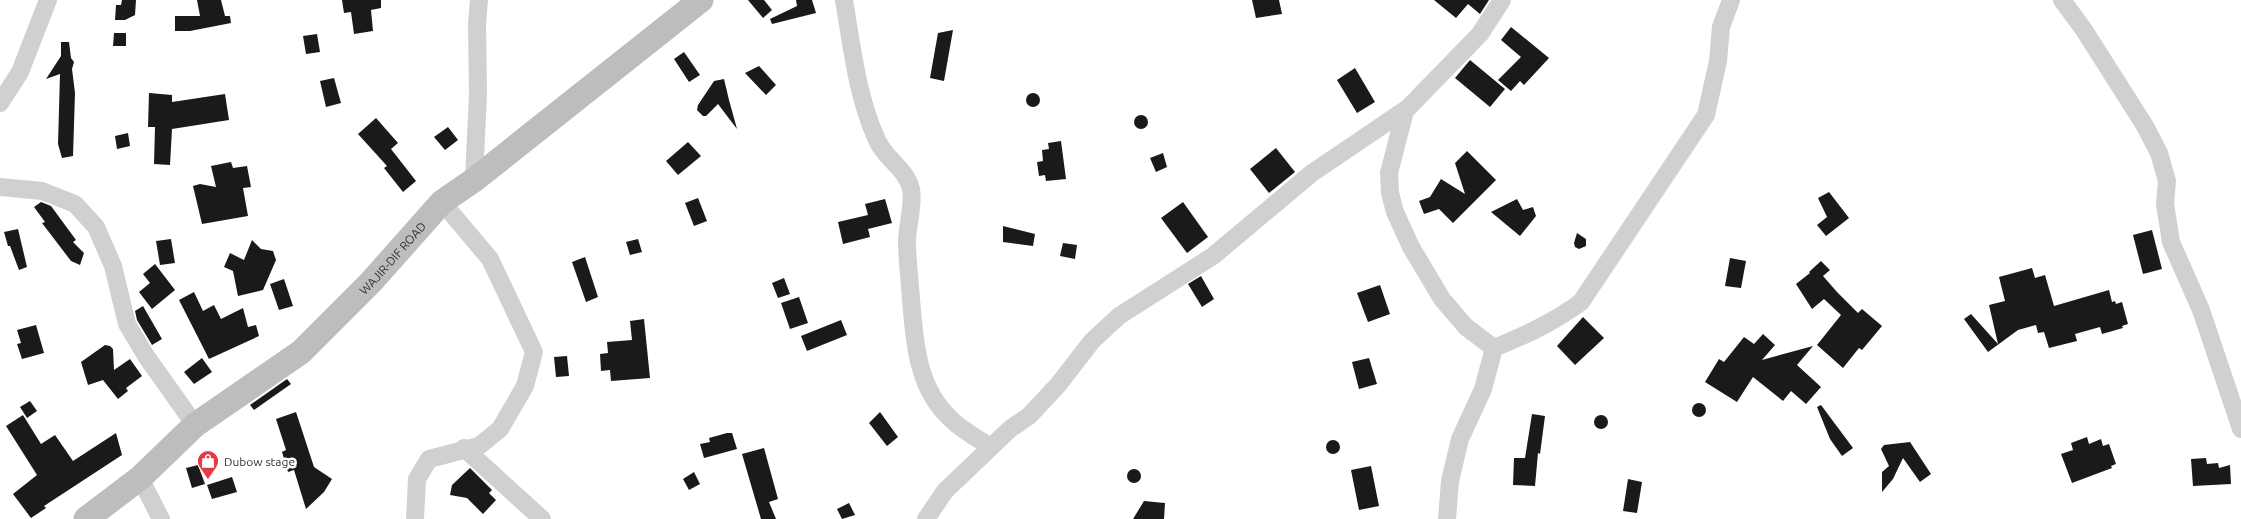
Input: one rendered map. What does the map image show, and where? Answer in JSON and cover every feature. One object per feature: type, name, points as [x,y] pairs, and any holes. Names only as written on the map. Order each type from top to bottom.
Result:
[{"type":"main road","name":"WAJIR-DIF ROAD","points":[[86,519],[140,478],[195,425],[301,352],[371,282],[442,202],[474,180],[701,0]]},
{"type":"street","points":[[0,103],[20,72],[48,0]]},
{"type":"street","points":[[474,180],[478,93],[477,24],[479,0]]},
{"type":"street","points":[[844,0],[861,95],[868,118],[877,142],[888,158],[904,172],[911,190],[907,242],[914,330],[919,361],[929,389],[945,414],[970,434],[991,447]]},
{"type":"street","points":[[1494,348],[1466,327],[1442,299],[1411,247],[1395,212],[1390,193],[1389,173],[1405,111],[1480,34],[1502,0]]},
{"type":"street","points":[[1494,348],[1557,320],[1581,302],[1706,115],[1718,61],[1721,27],[1731,0]]},
{"type":"street","points":[[2062,0],[2084,30],[2145,126],[2159,153],[2167,180],[2165,204],[2171,242],[2201,310],[2241,429]]},
{"type":"street","points":[[926,519],[945,490],[991,447],[1029,416],[1058,385],[1092,341],[1119,316],[1213,256],[1312,173],[1408,108]]},
{"type":"street","points":[[0,187],[42,192],[75,204],[96,227],[113,266],[127,324],[146,356],[195,425]]},
{"type":"street","points":[[415,519],[414,502],[417,479],[429,458],[464,448],[479,446],[500,429],[526,386],[534,352],[490,259],[442,202]]},
{"type":"street","points":[[1447,519],[1450,481],[1460,439],[1483,389],[1494,348]]},
{"type":"street","points":[[464,448],[542,519]]},
{"type":"street","points":[[140,478],[161,519]]},
{"type":"building","points":[[122,0],[136,0],[135,15],[125,20],[115,20],[116,5],[121,5]]},
{"type":"building","points":[[197,0],[221,0],[225,16],[230,16],[231,23],[190,31],[175,31],[175,16],[200,16]]},
{"type":"building","points":[[342,0],[381,0],[381,8],[371,10],[373,31],[354,34],[351,12],[344,13]]},
{"type":"building","points":[[748,0],[764,0],[772,10],[763,18]]},
{"type":"building","points":[[796,0],[812,0],[816,13],[772,24],[770,19],[797,6]]},
{"type":"building","points":[[1252,0],[1279,0],[1282,14],[1256,18]]},
{"type":"building","points":[[1434,0],[1489,0],[1480,14],[1468,4],[1456,18]]},
{"type":"building","points":[[1511,27],[1549,58],[1524,85],[1520,81],[1511,91],[1498,80],[1521,57],[1501,40]]},
{"type":"building","points":[[953,30],[944,81],[930,78],[938,33]]},
{"type":"building","points":[[114,33],[126,33],[126,46],[113,46]]},
{"type":"building","points":[[317,34],[320,52],[306,54],[303,36]]},
{"type":"building","points":[[61,42],[69,42],[71,58],[74,62],[72,69],[75,93],[73,156],[62,158],[58,144],[60,74],[46,79],[61,56]]},
{"type":"building","points":[[684,52],[700,75],[689,82],[674,59]]},
{"type":"building","points":[[1470,60],[1505,89],[1490,107],[1455,78]]},
{"type":"building","points":[[759,66],[776,85],[766,95],[745,73]]},
{"type":"building","points":[[1355,68],[1375,102],[1357,113],[1337,80]]},
{"type":"building","points":[[334,78],[341,103],[326,107],[320,81]]},
{"type":"building","points":[[724,79],[737,129],[718,104],[706,116],[703,116],[697,110],[698,105],[714,81]]},
{"type":"building","points":[[149,93],[172,95],[172,102],[225,94],[229,120],[172,129],[170,165],[154,164],[155,127],[148,127]]},
{"type":"building","points":[[1033,93],[1038,95],[1040,100],[1038,105],[1033,107],[1028,105],[1026,100],[1028,95]]},
{"type":"building","points":[[1141,115],[1146,117],[1148,122],[1146,127],[1141,129],[1136,127],[1134,122],[1136,117]]},
{"type":"building","points":[[376,118],[398,143],[391,149],[416,181],[403,192],[384,168],[387,166],[358,134]]},
{"type":"building","points":[[448,127],[458,140],[445,150],[434,137]]},
{"type":"building","points":[[128,133],[130,146],[117,149],[115,136]]},
{"type":"building","points":[[1061,141],[1066,179],[1046,181],[1045,175],[1039,176],[1037,162],[1043,161],[1042,150],[1049,149],[1048,143]]},
{"type":"building","points":[[688,142],[701,156],[678,175],[666,161]]},
{"type":"building","points":[[1276,148],[1295,172],[1269,193],[1250,169]]},
{"type":"building","points":[[1467,151],[1496,180],[1453,223],[1439,209],[1424,214],[1419,201],[1430,197],[1441,179],[1465,194],[1455,163]]},
{"type":"building","points":[[1163,153],[1167,167],[1156,172],[1150,158]]},
{"type":"building","points":[[231,162],[233,168],[247,166],[251,187],[243,188],[248,216],[202,224],[193,186],[200,184],[216,187],[211,166]]},
{"type":"building","points":[[1829,192],[1849,218],[1826,236],[1817,225],[1827,217],[1818,198]]},
{"type":"building","points":[[698,198],[707,221],[694,226],[685,203]]},
{"type":"building","points":[[885,199],[892,223],[868,229],[870,237],[843,244],[838,222],[868,215],[865,204]]},
{"type":"building","points":[[1517,199],[1523,210],[1533,207],[1536,216],[1520,236],[1491,212]]},
{"type":"building","points":[[41,202],[51,206],[76,240],[73,242],[84,253],[80,265],[71,261],[42,223],[45,222],[34,207]]},
{"type":"building","points":[[1183,202],[1208,237],[1187,253],[1161,218]]},
{"type":"building","points":[[1003,226],[1035,234],[1033,246],[1003,242]]},
{"type":"building","points":[[18,229],[27,267],[19,270],[4,232]]},
{"type":"building","points":[[2152,230],[2162,269],[2143,274],[2133,235]]},
{"type":"building","points":[[1577,233],[1586,239],[1586,246],[1579,249],[1575,247],[1574,243]]},
{"type":"building","points":[[171,239],[175,263],[160,265],[156,241]]},
{"type":"building","points":[[638,239],[642,252],[630,255],[626,242]]},
{"type":"building","points":[[252,240],[261,249],[273,251],[276,260],[263,290],[238,296],[233,271],[224,267],[230,253],[244,260]]},
{"type":"building","points":[[1063,243],[1077,245],[1075,259],[1060,256]]},
{"type":"building","points":[[585,257],[598,297],[586,302],[572,262]]},
{"type":"building","points":[[1730,258],[1746,261],[1741,288],[1725,286]]},
{"type":"building","points":[[1821,261],[1830,270],[1823,276],[1837,292],[1858,313],[1862,309],[1882,326],[1862,350],[1859,348],[1843,368],[1817,345],[1841,315],[1824,299],[1812,309],[1796,284]]},
{"type":"building","points":[[155,264],[175,290],[152,309],[139,292],[150,283],[143,274]]},
{"type":"building","points":[[2032,268],[2035,278],[2045,275],[2054,306],[2109,290],[2112,302],[2115,301],[2116,304],[2122,302],[2128,324],[2122,326],[2123,328],[2102,334],[2100,327],[2075,334],[2077,341],[2049,348],[2044,332],[2038,333],[2036,325],[2018,330],[1988,352],[1964,319],[1971,314],[1998,344],[1989,305],[2005,301],[1999,277]]},
{"type":"building","points":[[1201,276],[1214,299],[1202,307],[1188,284]]},
{"type":"building","points":[[784,278],[790,294],[778,298],[772,283]]},
{"type":"building","points":[[284,279],[293,306],[279,310],[270,284]]},
{"type":"building","points":[[1380,285],[1390,314],[1368,322],[1357,293]]},
{"type":"building","points":[[194,292],[203,311],[214,305],[221,319],[243,308],[248,327],[256,325],[259,336],[209,359],[179,300]]},
{"type":"building","points":[[799,297],[808,323],[790,329],[781,303]]},
{"type":"building","points":[[143,306],[162,339],[152,345],[137,320],[135,311]]},
{"type":"building","points":[[1583,317],[1604,338],[1575,365],[1557,346]]},
{"type":"building","points":[[644,319],[650,378],[611,381],[610,370],[601,371],[600,354],[608,353],[607,342],[632,340],[630,321]]},
{"type":"building","points":[[841,320],[847,335],[807,351],[801,336]]},
{"type":"building","points":[[36,325],[44,353],[22,359],[17,344],[21,343],[17,330]]},
{"type":"building","points":[[1763,334],[1775,345],[1762,360],[1813,346],[1797,365],[1821,387],[1806,404],[1791,391],[1783,401],[1753,377],[1737,402],[1705,382],[1719,359],[1724,362],[1744,337],[1754,344]]},
{"type":"building","points":[[105,345],[113,349],[114,370],[130,359],[142,376],[126,388],[128,391],[118,399],[103,380],[88,385],[81,362]]},
{"type":"building","points":[[567,356],[569,376],[556,377],[554,357]]},
{"type":"building","points":[[202,358],[212,372],[194,384],[184,372]]},
{"type":"building","points":[[1369,358],[1377,384],[1359,389],[1352,362]]},
{"type":"building","points":[[287,379],[291,384],[254,410],[250,405]]},
{"type":"building","points":[[30,401],[37,411],[27,418],[20,407]]},
{"type":"building","points":[[1699,403],[1704,405],[1706,410],[1704,415],[1699,417],[1694,415],[1692,410],[1694,405]]},
{"type":"building","points":[[1821,405],[1853,448],[1842,456],[1830,439],[1817,407]]},
{"type":"building","points":[[296,412],[314,467],[332,479],[324,492],[306,509],[294,470],[288,472],[282,452],[286,450],[276,419]]},
{"type":"building","points":[[880,412],[898,437],[887,446],[869,423]]},
{"type":"building","points":[[1532,414],[1545,416],[1540,454],[1538,453],[1535,486],[1513,485],[1514,458],[1525,458]]},
{"type":"building","points":[[23,415],[41,444],[55,435],[73,461],[116,433],[122,455],[44,506],[46,508],[31,518],[13,494],[37,475],[6,426]]},
{"type":"building","points":[[1601,415],[1606,417],[1608,422],[1606,427],[1601,429],[1596,427],[1594,422],[1596,417]]},
{"type":"building","points":[[732,433],[737,449],[704,458],[700,444],[710,442],[709,438]]},
{"type":"building","points":[[2087,437],[2089,444],[2101,439],[2103,446],[2109,444],[2116,464],[2111,466],[2112,468],[2072,483],[2061,454],[2073,450],[2071,443]]},
{"type":"building","points":[[1333,440],[1338,442],[1340,447],[1338,452],[1333,454],[1328,452],[1326,447],[1328,442]]},
{"type":"building","points":[[1910,442],[1931,474],[1920,482],[1903,458],[1893,479],[1882,492],[1882,472],[1889,466],[1881,449],[1884,445]]},
{"type":"building","points":[[764,448],[778,499],[769,502],[776,519],[761,519],[742,454]]},
{"type":"building","points":[[2206,458],[2207,464],[2218,463],[2219,468],[2230,465],[2231,484],[2193,486],[2191,459]]},
{"type":"building","points":[[198,465],[205,484],[192,488],[186,468]]},
{"type":"building","points":[[1371,466],[1379,506],[1359,510],[1351,470]]},
{"type":"building","points":[[470,468],[492,490],[489,493],[496,500],[483,514],[467,498],[450,495],[452,485]]},
{"type":"building","points":[[1134,469],[1139,471],[1141,476],[1139,481],[1134,483],[1129,481],[1127,476],[1129,471]]},
{"type":"building","points":[[694,472],[700,484],[689,490],[683,479]]},
{"type":"building","points":[[232,477],[237,492],[212,499],[207,485]]},
{"type":"building","points":[[1628,479],[1642,482],[1637,513],[1623,511]]},
{"type":"building","points":[[1144,501],[1165,503],[1164,519],[1133,519]]},
{"type":"building","points":[[849,503],[855,515],[842,519],[837,509]]},
{"type":"place","name":"Dubow stage","points":[[208,480]]}]
